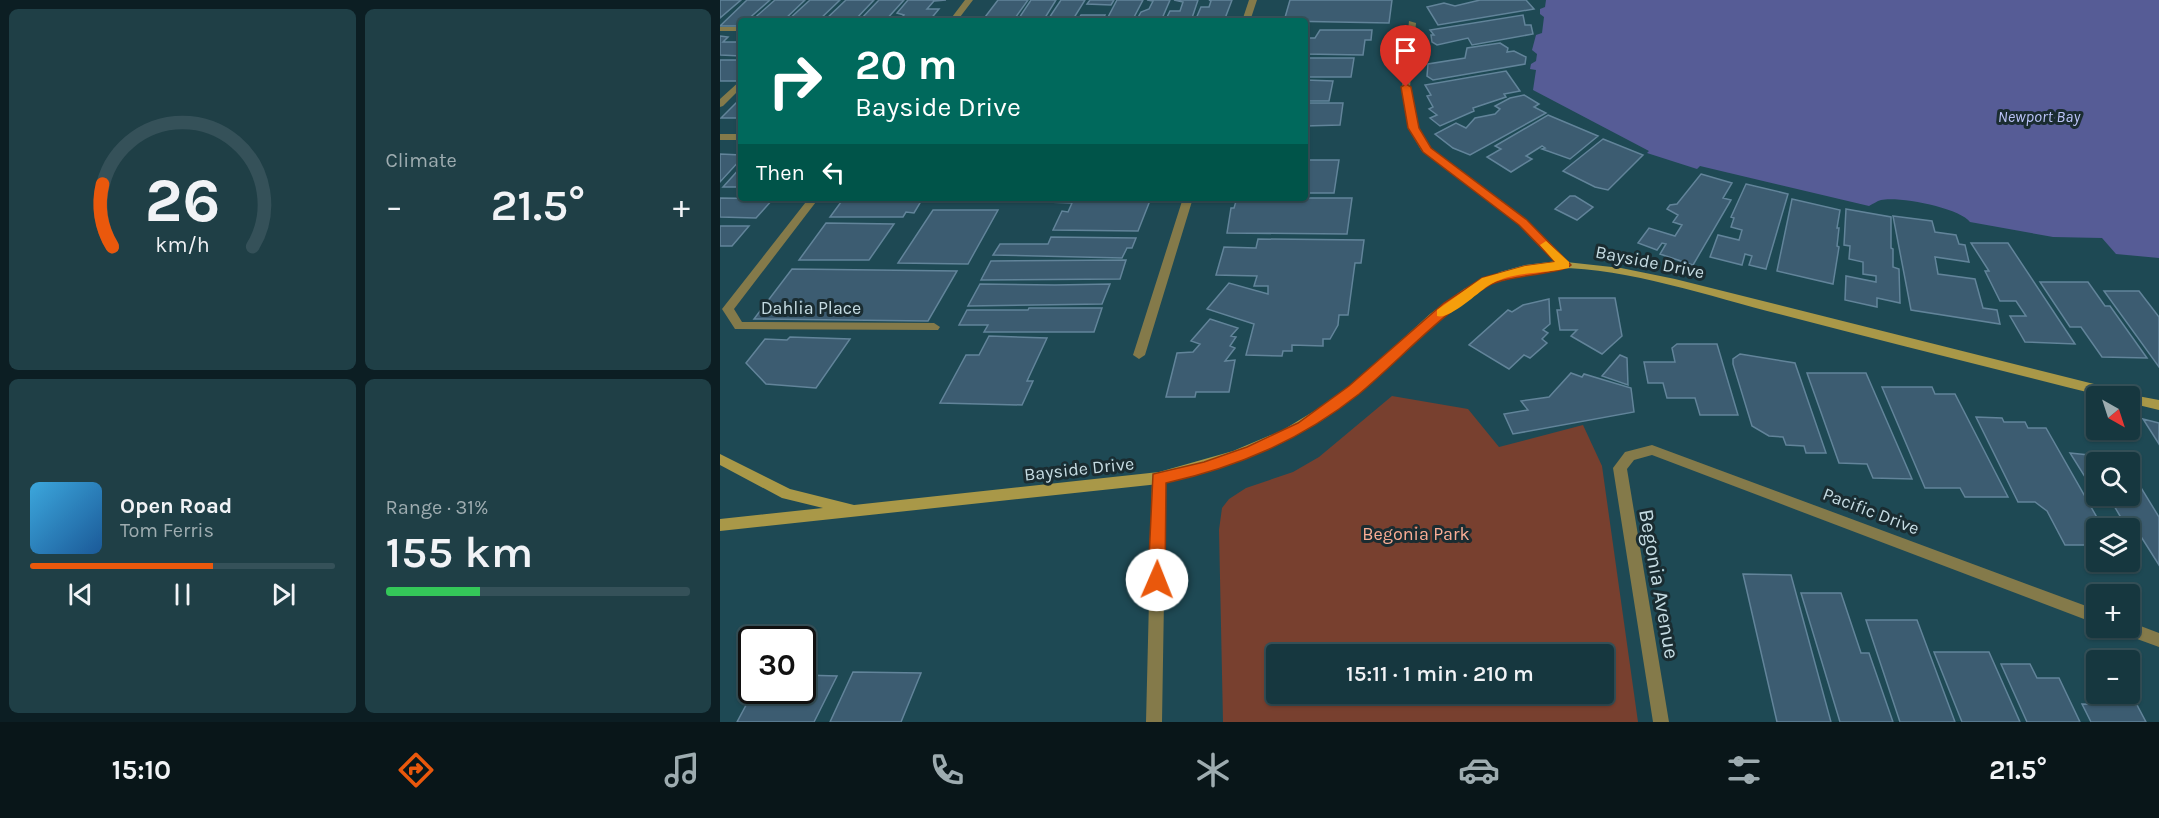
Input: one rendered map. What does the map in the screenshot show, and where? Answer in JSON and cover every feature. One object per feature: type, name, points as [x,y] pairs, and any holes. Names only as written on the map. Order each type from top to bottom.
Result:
[{"type":"main road","name":"Bayside Drive","points":[[720,525],[1159,478],[1205,468],[1243,455],[1303,427],[1354,390],[1449,307],[1486,281],[1525,270],[1565,265],[1655,279],[2086,387]]},
{"type":"main road","points":[[2140,400],[2159,405]]},
{"type":"main road","points":[[720,459],[787,494],[859,510]]},
{"type":"street","points":[[955,18],[969,0]]},
{"type":"street","points":[[1247,18],[1253,0]]},
{"type":"street","points":[[1412,23],[1406,87],[1413,128],[1426,150],[1523,222],[1565,265]]},
{"type":"street","points":[[720,29],[738,29]]},
{"type":"street","points":[[720,104],[738,86]]},
{"type":"street","points":[[720,137],[738,138]]},
{"type":"street","name":"Dahlia Place","points":[[812,201],[728,309],[739,326],[934,327]]},
{"type":"street","points":[[1139,355],[1187,201]]},
{"type":"street","name":"Pacific Drive","points":[[1630,456],[1652,450],[2086,613]]},
{"type":"street","name":"Begonia Avenue","points":[[1630,456],[1620,468],[1622,487],[1661,722]]},
{"type":"street","points":[[1154,722],[1159,478]]},
{"type":"street","points":[[2140,633],[2159,640]]},
{"type":"green space","name":"Begonia Park","points":[[1392,396],[1468,409],[1499,447],[1583,425],[1602,466],[1638,722],[1223,722],[1219,530],[1222,508],[1229,499],[1246,488],[1293,472],[1319,457]]},
{"type":"water","name":"Newport Bay","points":[[1546,0],[2159,0],[2159,258],[2116,254],[2102,238],[2053,237],[1970,222],[1942,208],[1901,200],[1881,200],[1869,206],[1700,166],[1697,169],[1647,153],[1649,151],[1533,90],[1536,70],[1530,69],[1531,64],[1536,61],[1537,54],[1532,50],[1536,35],[1542,33],[1544,17],[1540,14],[1540,9],[1545,7]]},
{"type":"building","points":[[720,0],[741,0],[720,18]]},
{"type":"building","points":[[747,0],[770,0],[749,18],[738,18],[738,26],[720,26]]},
{"type":"building","points":[[775,0],[805,0],[786,18],[754,18]]},
{"type":"building","points":[[810,0],[840,0],[821,18],[790,18]]},
{"type":"building","points":[[846,0],[874,0],[857,18],[827,18]]},
{"type":"building","points":[[879,0],[904,0],[888,18],[862,18]]},
{"type":"building","points":[[908,0],[946,0],[934,1],[927,9],[939,9],[932,18],[902,18],[904,15],[897,13]]},
{"type":"building","points":[[998,0],[1028,0],[1015,18],[984,18]]},
{"type":"building","points":[[1031,0],[1056,0],[1045,18],[1019,18]]},
{"type":"building","points":[[1061,0],[1085,0],[1074,18],[1049,18]]},
{"type":"building","points":[[1090,0],[1114,0],[1111,5],[1087,4]]},
{"type":"building","points":[[1117,0],[1143,0],[1134,18],[1108,18]]},
{"type":"building","points":[[1147,0],[1170,0],[1162,18],[1138,18],[1141,12],[1149,9],[1153,1]]},
{"type":"building","points":[[1174,0],[1198,0],[1192,18],[1166,18],[1170,11],[1180,11],[1183,2]]},
{"type":"building","points":[[1209,0],[1232,0],[1225,18],[1196,18],[1201,7],[1209,7],[1211,1]]},
{"type":"building","points":[[1290,0],[1392,0],[1389,23],[1308,21],[1308,18],[1285,18]]},
{"type":"building","points":[[1480,0],[1526,0],[1534,9],[1438,25],[1427,7],[1444,3],[1455,6]]},
{"type":"building","points":[[1081,15],[1105,15],[1104,18],[1079,18]]},
{"type":"building","points":[[1523,15],[1525,25],[1531,25],[1533,34],[1472,45],[1468,38],[1437,45],[1432,42],[1431,35],[1434,35],[1430,30]]},
{"type":"building","points":[[1320,30],[1372,30],[1371,40],[1365,40],[1363,55],[1308,54],[1308,38],[1315,38]]},
{"type":"building","points":[[720,36],[728,37],[723,42],[738,42],[738,56],[720,55]]},
{"type":"building","points":[[1500,43],[1508,48],[1507,52],[1514,51],[1526,57],[1525,64],[1433,80],[1427,76],[1428,64],[1465,58],[1467,48]]},
{"type":"building","points":[[1308,58],[1354,58],[1351,77],[1308,77]]},
{"type":"building","points":[[720,60],[738,60],[738,79],[720,81]]},
{"type":"building","points":[[1506,71],[1520,91],[1504,94],[1506,97],[1473,108],[1474,111],[1440,126],[1430,118],[1437,115],[1429,109],[1433,107],[1427,96],[1431,95],[1425,85]]},
{"type":"building","points":[[1308,80],[1333,81],[1329,101],[1308,101]]},
{"type":"building","points":[[1524,95],[1539,104],[1534,107],[1546,113],[1470,155],[1453,148],[1435,134],[1456,123],[1466,128],[1475,118],[1495,114],[1500,109],[1495,106],[1510,98]]},
{"type":"building","points":[[737,102],[738,102],[738,118],[721,118]]},
{"type":"building","points":[[1308,103],[1343,103],[1340,125],[1308,126]]},
{"type":"building","points":[[1548,115],[1598,136],[1570,159],[1542,149],[1545,148],[1542,146],[1526,156],[1532,159],[1511,172],[1487,157],[1501,149],[1495,146]]},
{"type":"building","points":[[1603,139],[1643,155],[1608,190],[1595,187],[1563,171]]},
{"type":"building","points":[[720,154],[738,155],[738,162],[720,182]]},
{"type":"building","points":[[1308,160],[1339,160],[1334,193],[1308,193]]},
{"type":"building","points":[[738,170],[738,187],[723,187]]},
{"type":"building","points":[[1701,174],[1732,183],[1723,198],[1731,200],[1693,265],[1660,254],[1666,244],[1662,243],[1657,250],[1638,243],[1649,228],[1675,236],[1682,225],[1673,222],[1678,215],[1667,209],[1670,205],[1677,204]]},
{"type":"building","points":[[1746,184],[1788,194],[1766,269],[1749,265],[1752,256],[1745,254],[1742,265],[1710,257],[1718,235],[1739,240],[1742,230],[1731,227],[1734,218],[1731,217]]},
{"type":"building","points":[[1570,196],[1575,196],[1593,207],[1577,220],[1555,209]]},
{"type":"building","points":[[720,198],[738,198],[738,201],[771,201],[756,218],[720,217]]},
{"type":"building","points":[[1308,198],[1352,198],[1347,234],[1227,233],[1231,208],[1234,208],[1236,201],[1308,201]]},
{"type":"building","points":[[1792,199],[1840,210],[1837,228],[1839,228],[1837,246],[1839,247],[1833,284],[1777,271]]},
{"type":"building","points":[[842,201],[921,201],[914,213],[906,212],[903,217],[830,217]]},
{"type":"building","points":[[1150,201],[1138,231],[1053,230],[1062,211],[1068,212],[1072,203],[1048,202]]},
{"type":"building","points":[[1846,209],[1891,217],[1891,248],[1893,249],[1893,267],[1899,269],[1900,303],[1877,298],[1877,307],[1845,300],[1846,276],[1876,282],[1876,276],[1863,274],[1863,262],[1849,259],[1850,246],[1844,245]]},
{"type":"building","points":[[933,210],[998,210],[968,264],[898,263]]},
{"type":"building","points":[[1893,216],[1932,221],[1935,232],[1956,235],[1959,244],[1965,245],[1969,262],[1935,257],[1938,274],[1975,279],[1983,308],[1997,310],[2000,324],[1911,310]]},
{"type":"building","points":[[826,223],[894,224],[869,260],[799,260]]},
{"type":"building","points":[[720,226],[749,226],[732,246],[720,246]]},
{"type":"building","points":[[1051,237],[1136,238],[1132,248],[1127,248],[1122,258],[993,255],[1000,244],[1048,244]]},
{"type":"building","points":[[1258,239],[1364,240],[1361,263],[1355,263],[1348,315],[1339,315],[1338,325],[1330,339],[1323,339],[1323,346],[1292,345],[1292,351],[1283,351],[1282,356],[1246,355],[1254,324],[1207,309],[1229,283],[1268,294],[1268,286],[1254,286],[1257,276],[1216,275],[1224,247],[1256,248]]},
{"type":"building","points":[[1971,243],[2008,243],[2075,344],[2025,342],[2010,316],[2026,316],[2016,301],[2000,301],[1985,271],[1989,271]]},
{"type":"building","points":[[1126,260],[1120,279],[981,280],[991,261]]},
{"type":"building","points":[[792,269],[957,271],[928,321],[754,319]]},
{"type":"building","points":[[2040,282],[2088,282],[2105,306],[2110,306],[2147,358],[2102,357],[2081,327],[2070,327]]},
{"type":"building","points":[[980,284],[1110,284],[1102,304],[968,306]]},
{"type":"building","points":[[2104,291],[2139,291],[2159,317],[2159,367]]},
{"type":"building","points":[[1559,298],[1615,298],[1622,336],[1602,354],[1571,336],[1577,330],[1560,330],[1557,310],[1561,310]]},
{"type":"building","points":[[1549,299],[1550,324],[1543,330],[1548,333],[1542,339],[1547,343],[1530,358],[1524,355],[1509,369],[1469,345],[1508,310],[1512,312],[1523,305]]},
{"type":"building","points":[[1029,308],[1102,308],[1094,332],[984,332],[988,325],[959,325],[967,310],[1028,310]]},
{"type":"building","points":[[1210,319],[1238,328],[1231,336],[1236,337],[1230,346],[1235,348],[1225,361],[1235,360],[1229,392],[1196,392],[1195,397],[1166,397],[1177,353],[1193,352],[1200,344],[1191,341]]},
{"type":"building","points":[[989,336],[1047,338],[1027,381],[1033,381],[1022,405],[940,403],[966,355],[979,355]]},
{"type":"building","points":[[790,337],[850,339],[816,388],[766,384],[746,363],[765,339],[787,340]]},
{"type":"building","points":[[1677,344],[1717,344],[1738,415],[1700,415],[1695,398],[1667,398],[1663,383],[1648,383],[1644,362],[1675,362],[1672,348]]},
{"type":"building","points":[[1740,354],[1795,363],[1826,453],[1806,453],[1804,446],[1786,445],[1783,437],[1769,436],[1752,426],[1733,364],[1733,359]]},
{"type":"building","points":[[1620,355],[1627,358],[1628,385],[1602,376]]},
{"type":"building","points":[[1571,373],[1582,377],[1584,374],[1631,388],[1634,412],[1513,434],[1504,414],[1528,410],[1521,401],[1549,397]]},
{"type":"building","points":[[1807,373],[1866,373],[1912,479],[1873,478],[1867,464],[1839,463]]},
{"type":"building","points":[[1882,387],[1932,387],[1935,394],[1955,394],[2008,497],[1965,497],[1960,488],[1925,488]]},
{"type":"building","points":[[1976,417],[2002,418],[2004,422],[2025,422],[2028,428],[2046,428],[2086,498],[2086,506],[2090,506],[2097,518],[2086,518],[2086,545],[2065,545],[2047,511],[2035,502],[2018,502]]},
{"type":"building","points":[[2143,419],[2159,423],[2159,444]]},
{"type":"building","points":[[2070,453],[2086,455],[2086,478]]},
{"type":"building","points":[[2140,486],[2159,517],[2159,565],[2140,535],[2140,518],[2121,518],[2114,506],[2140,506]]},
{"type":"building","points":[[1743,574],[1791,575],[1831,722],[1777,722]]},
{"type":"building","points":[[1801,593],[1841,593],[1861,653],[1869,653],[1893,722],[1840,722]]},
{"type":"building","points":[[1866,620],[1917,620],[1955,722],[1900,722]]},
{"type":"building","points":[[1934,652],[1989,652],[2020,722],[1962,722]]},
{"type":"building","points":[[2001,664],[2030,664],[2037,678],[2059,678],[2080,722],[2027,722]]},
{"type":"building","points":[[853,672],[921,673],[901,722],[830,722]]},
{"type":"building","points":[[816,675],[837,676],[814,722],[737,722],[747,704],[816,704]]},
{"type":"building","points":[[2082,704],[2137,705],[2146,722],[2091,722]]},
{"type":"slow traffic","points":[[1441,313],[1486,281],[1525,270],[1565,265],[1546,245]]},
{"type":"route","points":[[1157,580],[1159,478],[1205,468],[1253,452],[1303,427],[1354,390],[1449,307],[1486,281],[1525,270],[1565,265],[1523,222],[1426,150],[1413,128],[1406,87]]}]
